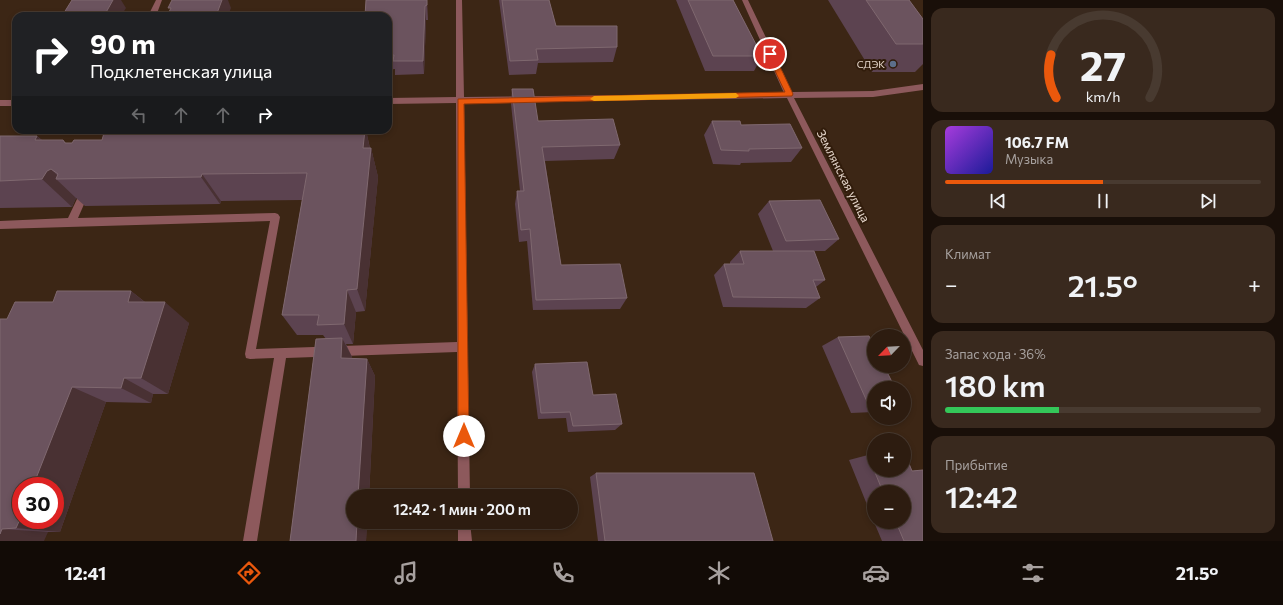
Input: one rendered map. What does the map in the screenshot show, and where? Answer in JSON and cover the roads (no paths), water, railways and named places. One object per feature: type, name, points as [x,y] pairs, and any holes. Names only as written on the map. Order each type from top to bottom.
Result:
[{"type":"street","points":[[154,12],[159,0]]},
{"type":"street","points":[[459,0],[464,489]]},
{"type":"street","name":"Землянская улица","points":[[745,0],[789,94],[923,361]]},
{"type":"street","points":[[392,101],[789,94],[873,94],[923,87]]},
{"type":"street","points":[[0,103],[12,103]]},
{"type":"street","points":[[71,222],[80,202]]},
{"type":"street","points":[[0,225],[275,217],[250,354],[463,347]]},
{"type":"street","points":[[250,541],[281,352]]},
{"type":"street","points":[[464,529],[465,541]]},
{"type":"place","name":"СДЭК","points":[[893,64]]}]
